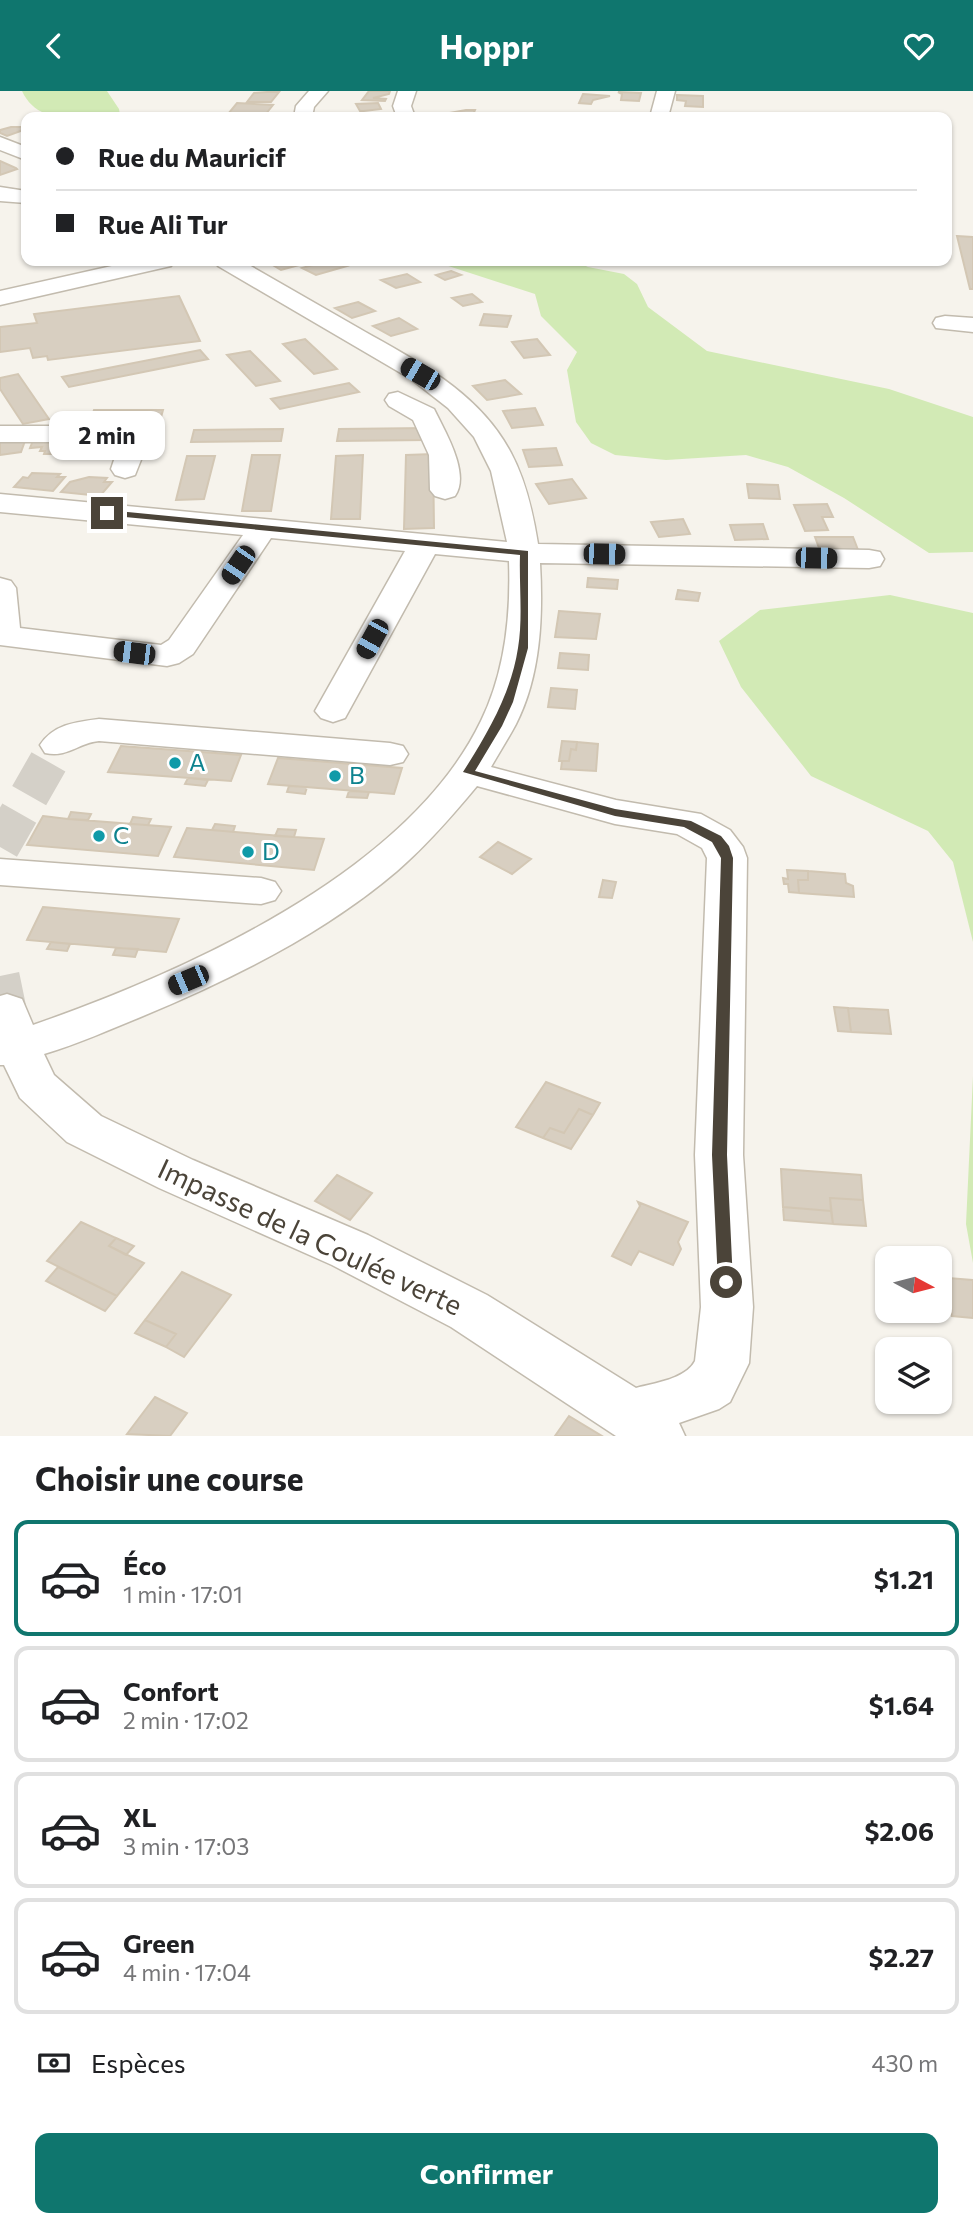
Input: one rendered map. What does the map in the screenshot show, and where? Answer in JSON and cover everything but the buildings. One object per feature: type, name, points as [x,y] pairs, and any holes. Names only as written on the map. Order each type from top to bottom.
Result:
[{"type":"street","points":[[304,112],[305,106],[319,91]]},
{"type":"street","points":[[404,112],[401,106],[407,91]]},
{"type":"street","points":[[660,112],[666,91]]},
{"type":"street","points":[[0,143],[21,152]]},
{"type":"street","points":[[0,193],[9,197],[21,197]]},
{"type":"street","points":[[0,298],[141,266]]},
{"type":"street","points":[[9,1035],[152,995],[213,969],[278,936],[382,862],[455,791],[497,726],[508,702],[523,648],[525,553],[516,504],[500,454],[473,416],[420,374],[235,266]]},
{"type":"street","points":[[945,323],[973,324]]},
{"type":"street","points":[[398,400],[424,415],[443,455],[445,490]]},
{"type":"street","points":[[0,434],[134,434],[125,469]]},
{"type":"street","points":[[0,503],[525,553],[870,559]]},
{"type":"street","points":[[0,588],[4,636],[167,656],[181,647],[263,528]]},
{"type":"street","points":[[333,711],[425,543]]},
{"type":"street","points":[[58,745],[75,733],[99,730],[390,754]]},
{"type":"street","points":[[468,772],[615,812],[687,823],[716,839],[723,846],[727,858],[719,1155],[727,1307],[724,1350],[722,1363],[711,1385],[644,1425]]},
{"type":"street","points":[[0,872],[261,891]]},
{"type":"street","name":"Impasse de la Coulée verte","points":[[9,1035],[36,1086],[84,1129],[176,1174],[350,1250],[457,1305],[644,1425]]},
{"type":"green space","points":[[22,91],[107,91],[120,112],[42,112],[30,103]]},
{"type":"green space","points":[[448,266],[586,266],[624,274],[637,284],[648,307],[707,351],[889,389],[973,417],[973,552],[929,553],[844,498],[788,467],[746,455],[666,460],[615,455],[591,443],[576,422],[567,370],[577,352],[541,316],[535,294]]},
{"type":"green space","points":[[890,595],[973,613],[973,942],[953,862],[928,831],[811,776],[741,687],[719,641],[760,610]]},
{"type":"green space","points":[[973,1076],[973,1263],[966,1224]]},
{"type":"tunnel","points":[[0,847],[58,745]]},
{"type":"tunnel","points":[[0,976],[7,1010]]},
{"type":"place","name":"A","points":[[175,763]]},
{"type":"place","name":"B","points":[[335,776]]},
{"type":"place","name":"C","points":[[99,836]]},
{"type":"place","name":"D","points":[[248,852]]},
{"type":"route","points":[[107,513],[525,553],[523,648],[508,702],[497,726],[468,772],[615,812],[687,823],[716,839],[723,846],[727,858],[719,1155],[726,1282]]}]
